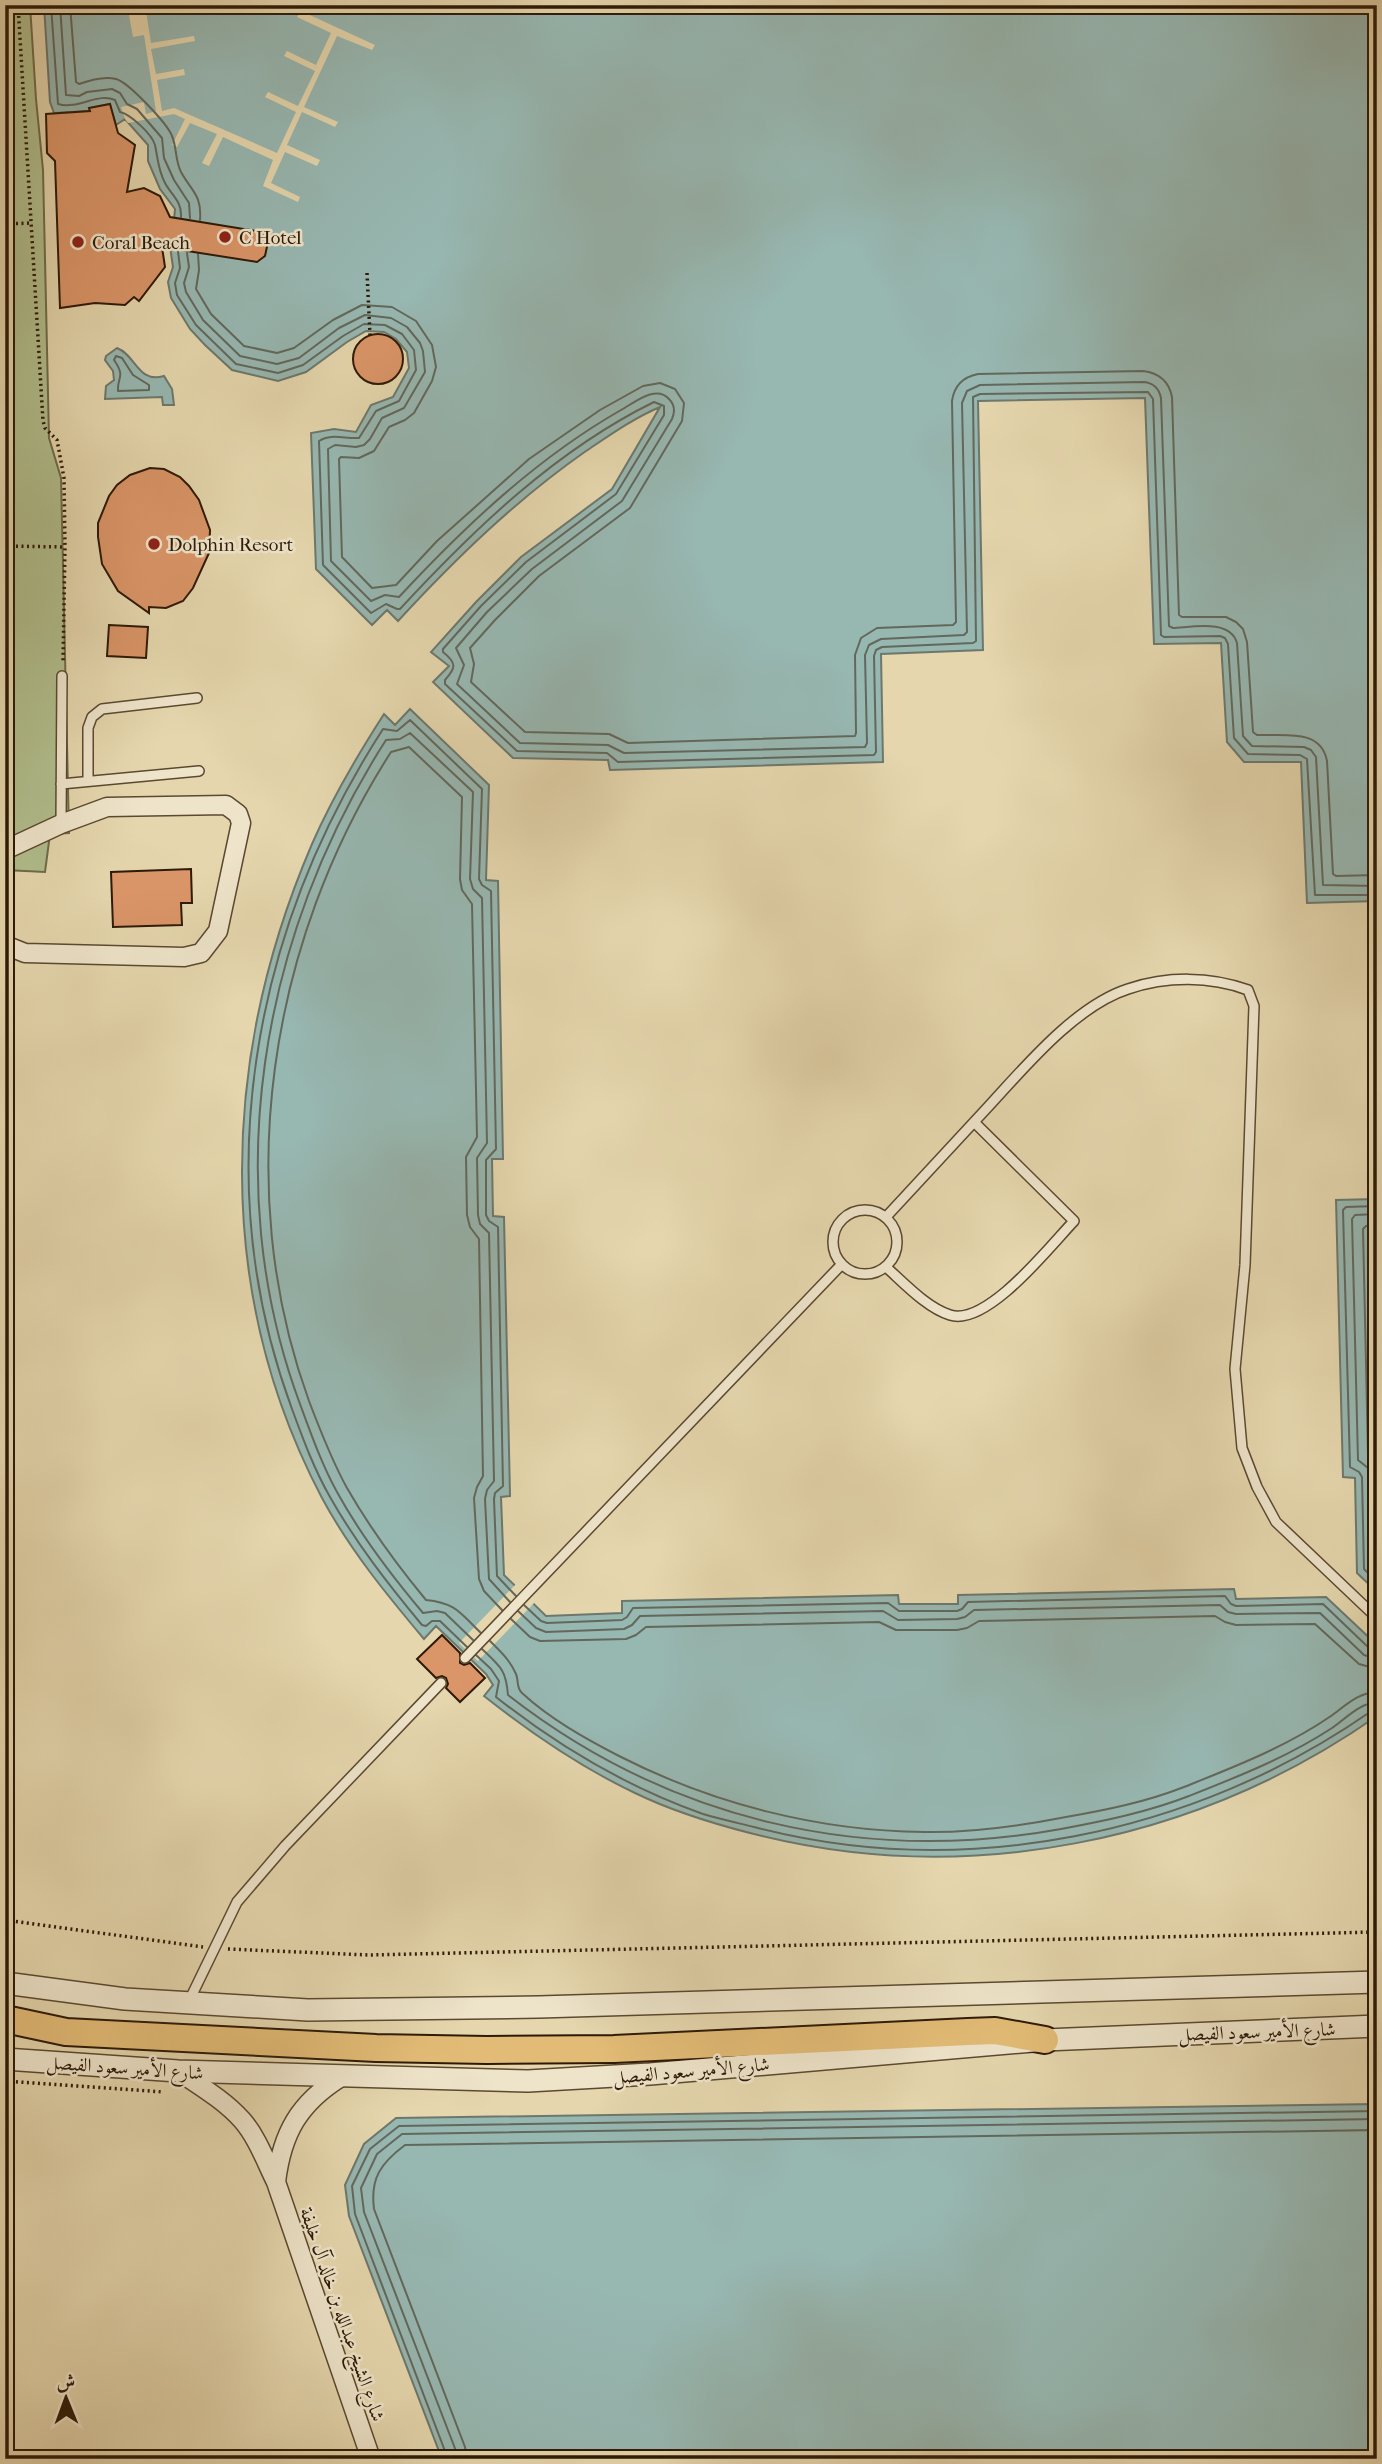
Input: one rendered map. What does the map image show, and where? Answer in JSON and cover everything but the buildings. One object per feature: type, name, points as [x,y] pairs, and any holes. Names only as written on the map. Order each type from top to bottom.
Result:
[{"type":"main road","points":[[5,2019],[66,2032],[376,2048],[614,2049],[995,2031],[1045,2040]]},
{"type":"street","points":[[5,850],[61,824],[107,807],[226,805],[238,814],[240,831],[218,931],[201,953],[184,957],[25,954],[5,945]]},
{"type":"street","points":[[5,1983],[125,1999],[308,2010],[539,2007],[1377,1982]]},
{"type":"street","name":"شارع الأمير سعود الفيصل","points":[[5,2059],[178,2071],[341,2077],[477,2081],[591,2079],[1045,2040],[1377,2026]]},
{"type":"street","name":"شارع الشيخ عبدالله بن خالد آل خليفة","points":[[178,2071],[226,2104],[244,2122],[276,2182],[371,2459]]},
{"type":"street","name":"شارع الشيخ عبدالله بن خالد آل خليفة","points":[[276,2182],[280,2155],[289,2129],[304,2107],[324,2088],[341,2077]]},
{"type":"lane","points":[[61,824],[62,676]]},
{"type":"lane","points":[[88,781],[88,727],[92,717],[102,709],[197,698]]},
{"type":"lane","points":[[61,784],[199,771]]},
{"type":"lane","points":[[886,1217],[1038,1053],[1086,1011],[1127,989],[1202,978],[1248,990],[1254,1006],[1246,1238],[1235,1369],[1242,1448],[1257,1487],[1276,1522],[1377,1618]]},
{"type":"lane","points":[[886,1268],[921,1298],[952,1316],[977,1312],[1002,1296],[1074,1221],[974,1122]]},
{"type":"lane","points":[[859,1210],[870,1210],[886,1217],[895,1229],[898,1240],[893,1260],[886,1268],[866,1275],[856,1273],[842,1264],[834,1252],[833,1242],[840,1221],[859,1210]]},
{"type":"lane","points":[[465,1658],[842,1264]]},
{"type":"lane","points":[[188,2003],[237,1902],[285,1846],[441,1683]]},
{"type":"path","points":[[18,5],[43,421],[58,446],[64,478],[62,676]]},
{"type":"path","points":[[5,224],[32,223]]},
{"type":"path","points":[[367,273],[370,335]]},
{"type":"path","points":[[5,546],[65,547]]},
{"type":"path","points":[[5,1920],[215,1948],[369,1955],[1377,1931]]},
{"type":"path","points":[[5,2081],[166,2092]]},
{"type":"green space","points":[[5,5],[30,5],[43,170],[49,438],[61,478],[69,833],[50,834],[45,872],[5,870]]},
{"type":"water","points":[[44,5],[1377,5],[1377,901],[1307,903],[1301,762],[1244,762],[1227,742],[1221,643],[1154,644],[1145,398],[978,401],[983,650],[881,654],[883,762],[610,770],[608,760],[513,758],[433,682],[449,666],[431,652],[521,557],[612,489],[660,407],[604,439],[535,489],[465,552],[398,621],[387,610],[372,625],[316,569],[311,433],[334,429],[356,432],[371,405],[393,397],[409,368],[407,352],[396,339],[384,332],[366,331],[306,372],[278,381],[232,370],[205,345],[190,329],[171,298],[168,282],[173,267],[169,240],[173,231],[175,209],[160,189],[148,161],[148,145],[125,119],[116,125],[110,104],[89,108],[90,111],[54,113],[50,102]]},
{"type":"water","points":[[117,348],[129,356],[148,376],[164,376],[172,389],[174,405],[163,405],[162,397],[105,399],[106,386],[114,380],[113,371],[105,360],[106,356]]},
{"type":"water","points":[[410,709],[489,785],[486,880],[498,881],[503,1159],[492,1159],[493,1216],[504,1217],[510,1496],[501,1497],[504,1575],[546,1616],[622,1613],[622,1601],[898,1595],[899,1604],[958,1604],[958,1595],[1234,1589],[1236,1599],[1326,1597],[1377,1645],[1377,1716],[1307,1760],[1233,1796],[1156,1824],[1076,1843],[995,1854],[914,1856],[831,1849],[750,1833],[692,1816],[649,1799],[576,1761],[538,1737],[484,1696],[493,1685],[486,1674],[436,1626],[424,1639],[370,1572],[333,1517],[287,1419],[262,1338],[247,1256],[242,1173],[246,1090],[260,1007],[282,924],[312,844],[355,761],[384,714],[395,725]]},
{"type":"water","points":[[1377,1199],[1377,1592],[1357,1573],[1355,1478],[1343,1477],[1336,1200]]},
{"type":"water","points":[[1377,2104],[1377,2459],[442,2459],[349,2216],[345,2185],[364,2144],[396,2118]]},
{"type":"pier","points":[[140,5],[145,5],[151,43],[194,36],[195,41],[151,49],[156,74],[184,69],[185,75],[157,80],[162,111],[174,108],[277,153],[296,112],[265,97],[268,92],[298,106],[315,71],[284,56],[287,51],[316,65],[331,33],[297,17],[301,11],[375,45],[372,50],[337,36],[304,107],[338,122],[335,127],[302,112],[287,145],[320,160],[317,166],[285,152],[271,183],[300,197],[298,202],[263,186],[273,160],[223,137],[209,166],[202,163],[217,134],[190,123],[177,147],[172,145],[185,119],[174,114],[128,123],[121,107],[144,102],[146,114],[156,111],[144,35],[133,37],[129,15],[141,13]]},
{"type":"pier","points":[[517,1583],[536,1601],[478,1661],[459,1643]]},
{"type":"place","name":"C Hotel","points":[[225,237]]},
{"type":"place","name":"Coral Beach","points":[[78,242]]},
{"type":"place","name":"Dolphin Resort","points":[[154,544]]}]
